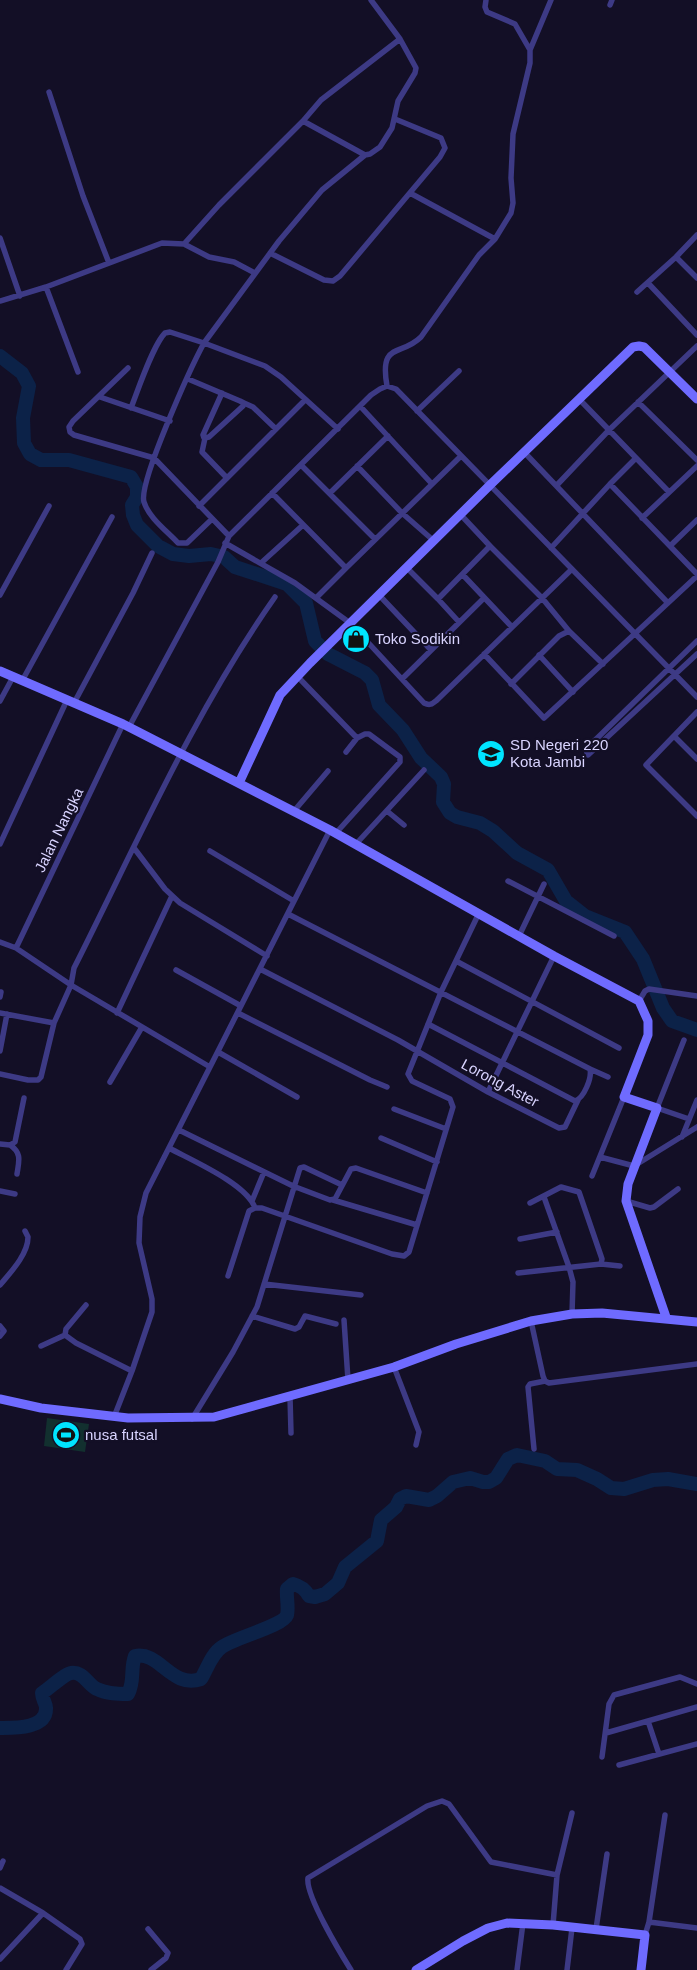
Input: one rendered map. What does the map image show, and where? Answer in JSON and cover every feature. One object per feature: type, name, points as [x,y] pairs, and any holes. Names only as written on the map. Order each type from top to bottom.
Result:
[{"type":"street","points":[[212,519],[183,544],[178,543],[154,518],[144,502],[143,495],[154,458],[204,343],[270,253],[322,190],[365,155],[380,147],[392,128],[398,101],[415,73],[416,68],[400,39],[370,0]]},
{"type":"street","points":[[486,0],[485,7],[487,12],[515,24],[530,50]]},
{"type":"street","points":[[551,0],[530,50],[530,63],[513,134],[511,178],[513,206],[511,213],[495,239],[479,255],[421,337],[413,343],[391,352],[387,360],[386,369],[388,386],[396,389],[697,697]]},
{"type":"street","points":[[184,244],[219,205],[303,121],[321,100],[400,39]]},
{"type":"street","points":[[49,92],[83,196],[109,263]]},
{"type":"street","points":[[270,253],[324,280],[333,281],[340,276],[440,158],[445,148],[443,140],[435,135],[395,119]]},
{"type":"street","points":[[303,121],[365,155]]},
{"type":"street","points":[[410,193],[495,239]]},
{"type":"street","points":[[637,292],[697,235]]},
{"type":"street","points":[[0,240],[20,296]]},
{"type":"street","points":[[0,301],[46,287],[160,244],[184,244],[209,257],[234,262],[255,273]]},
{"type":"street","points":[[676,257],[697,278]]},
{"type":"street","points":[[648,283],[697,335]]},
{"type":"street","points":[[46,287],[78,372]]},
{"type":"street","points":[[131,408],[154,349],[164,333],[170,332],[265,366],[281,377],[338,428]]},
{"type":"street","points":[[557,485],[638,402],[697,346]]},
{"type":"street","points":[[239,783],[280,696],[310,663],[460,514],[633,347],[644,347],[697,399]]},
{"type":"street","points":[[128,368],[71,424],[69,429],[71,433],[154,458],[230,536]]},
{"type":"street","points":[[417,411],[459,371]]},
{"type":"street","points":[[188,379],[253,407],[276,430]]},
{"type":"street","name":"Jalan Nangka","points":[[16,948],[126,725],[218,562],[225,543],[272,493],[360,406],[380,388],[388,386]]},
{"type":"street","points":[[222,393],[203,435],[205,438],[202,452],[227,478]]},
{"type":"street","points":[[100,397],[170,421]]},
{"type":"street","points":[[199,506],[305,400]]},
{"type":"street","points":[[580,400],[669,492]]},
{"type":"street","points":[[638,402],[697,460]]},
{"type":"street","points":[[205,438],[243,406],[244,403]]},
{"type":"street","points":[[360,406],[432,484]]},
{"type":"street","points":[[330,493],[388,436]]},
{"type":"street","points":[[524,452],[668,603]]},
{"type":"street","points":[[316,598],[461,456]]},
{"type":"street","points":[[551,548],[636,458]]},
{"type":"street","points":[[301,465],[375,539]]},
{"type":"street","points":[[357,466],[402,513],[434,541]]},
{"type":"street","points":[[642,518],[697,466]]},
{"type":"street","points":[[484,654],[544,718],[697,575],[610,484]]},
{"type":"street","points":[[272,493],[346,568]]},
{"type":"street","points":[[0,595],[50,506]]},
{"type":"street","points":[[460,514],[542,598],[569,631],[603,664]]},
{"type":"street","points":[[0,701],[18,679],[112,517]]},
{"type":"street","points":[[670,546],[697,520]]},
{"type":"street","points":[[261,563],[303,524]]},
{"type":"street","points":[[225,543],[295,583],[350,623],[424,703],[432,704],[572,569]]},
{"type":"street","points":[[438,599],[490,546]]},
{"type":"street","points":[[0,844],[71,702],[133,593],[152,553]]},
{"type":"street","points":[[407,568],[459,622]]},
{"type":"street","points":[[462,575],[512,627]]},
{"type":"street","points":[[379,595],[431,650]]},
{"type":"street","points":[[0,1074],[28,1080],[38,1080],[41,1077],[54,1023],[71,985],[74,968],[181,753],[251,631],[275,597]]},
{"type":"street","points":[[402,679],[484,598]]},
{"type":"street","points":[[511,684],[539,655],[562,634],[569,631]]},
{"type":"street","points":[[696,645],[587,748],[588,755],[697,654]]},
{"type":"street","points":[[539,655],[573,692]]},
{"type":"street","points":[[0,671],[126,725],[333,831],[518,936],[639,1001],[648,1021],[648,1035],[592,1176]]},
{"type":"street","points":[[298,677],[357,738]]},
{"type":"street","points":[[697,712],[646,765],[697,816]]},
{"type":"street","points":[[114,1417],[151,1318],[153,1306],[140,1242],[140,1217],[146,1193],[294,901],[333,831],[400,762],[400,757],[371,735],[365,734],[357,738],[346,752]]},
{"type":"street","points":[[674,736],[697,759]]},
{"type":"street","points":[[356,844],[424,770]]},
{"type":"street","points":[[294,811],[328,771]]},
{"type":"street","points":[[387,811],[404,825]]},
{"type":"street","points":[[134,848],[165,889],[180,903],[267,956]]},
{"type":"street","points":[[210,851],[294,901]]},
{"type":"street","points":[[508,881],[614,936]]},
{"type":"street","points":[[518,936],[544,884]]},
{"type":"street","points":[[117,1013],[172,896]]},
{"type":"street","points":[[228,1276],[249,1211],[255,1208],[262,1208],[363,1245],[404,1256],[409,1252],[453,1107],[450,1099],[412,1081],[408,1074],[441,992],[479,913]]},
{"type":"street","points":[[288,914],[608,1078]]},
{"type":"street","points":[[0,942],[16,948],[71,985],[210,1067]]},
{"type":"street","points":[[488,1092],[554,956]]},
{"type":"street","points":[[456,961],[619,1048]]},
{"type":"street","name":"Lorong Aster","points":[[260,969],[417,1051],[488,1092],[559,1128],[564,1127],[578,1100]]},
{"type":"street","points":[[176,970],[241,1006]]},
{"type":"street","points":[[639,1001],[645,991],[650,990],[697,996]]},
{"type":"street","points":[[0,1013],[54,1023]]},
{"type":"street","points":[[238,1013],[361,1076],[387,1086]]},
{"type":"street","points":[[0,1051],[7,1014]]},
{"type":"street","points":[[428,1024],[575,1101],[581,1098],[591,1076],[590,1069]]},
{"type":"street","points":[[110,1082],[142,1027]]},
{"type":"street","points":[[666,1318],[626,1201],[626,1193],[634,1166],[684,1040]]},
{"type":"street","points":[[218,1052],[297,1097]]},
{"type":"street","points":[[624,1097],[689,1119]]},
{"type":"street","points":[[10,1145],[15,1142],[24,1098]]},
{"type":"street","points":[[682,1137],[697,1100]]},
{"type":"street","points":[[394,1109],[446,1129]]},
{"type":"street","points":[[600,1156],[634,1166],[697,1127]]},
{"type":"street","points":[[178,1130],[293,1186],[417,1225]]},
{"type":"street","points":[[381,1138],[436,1162]]},
{"type":"street","points":[[0,1144],[10,1145],[16,1149],[19,1156],[17,1174]]},
{"type":"street","points":[[169,1148],[239,1187],[252,1201],[255,1208]]},
{"type":"street","points":[[192,1418],[252,1316],[264,1284],[293,1186],[301,1167],[342,1185]]},
{"type":"street","points":[[334,1200],[351,1169],[356,1168],[427,1193]]},
{"type":"street","points":[[252,1201],[264,1172]]},
{"type":"street","points":[[530,1203],[561,1186],[578,1192],[581,1195],[602,1260],[601,1264]]},
{"type":"street","points":[[626,1201],[650,1208],[678,1189]]},
{"type":"street","points":[[0,1191],[16,1194]]},
{"type":"street","points":[[544,1197],[569,1268],[572,1282],[572,1314]]},
{"type":"street","points":[[0,1285],[15,1266],[27,1245],[28,1237],[25,1231]]},
{"type":"street","points":[[520,1239],[557,1232]]},
{"type":"street","points":[[518,1273],[601,1264],[620,1266]]},
{"type":"street","points":[[264,1284],[361,1295]]},
{"type":"street","points":[[66,1335],[66,1329],[86,1305]]},
{"type":"street","points":[[0,1399],[41,1408],[114,1417],[192,1418],[222,1416],[394,1367],[456,1344],[531,1321],[572,1314],[610,1313],[697,1322]]},
{"type":"street","points":[[252,1316],[295,1329],[299,1327],[306,1316],[336,1324]]},
{"type":"street","points":[[344,1320],[348,1380]]},
{"type":"street","points":[[531,1321],[545,1381]]},
{"type":"street","points":[[0,1326],[4,1331],[0,1336]]},
{"type":"street","points":[[66,1335],[76,1343],[132,1371]]},
{"type":"street","points":[[41,1346],[66,1335]]},
{"type":"street","points":[[534,1449],[528,1387],[530,1384],[545,1381],[555,1383],[697,1364]]},
{"type":"street","points":[[394,1367],[418,1432],[416,1445]]},
{"type":"street","points":[[290,1397],[291,1433]]},
{"type":"street","points":[[602,1757],[609,1704],[614,1696],[680,1677],[697,1684]]},
{"type":"street","points":[[606,1733],[697,1707]]},
{"type":"street","points":[[648,1721],[660,1754]]},
{"type":"street","points":[[619,1765],[697,1744]]},
{"type":"street","points":[[351,1970],[336,1946],[315,1904],[308,1886],[308,1878],[427,1806],[442,1801],[449,1804],[491,1862],[557,1875]]},
{"type":"street","points":[[553,1925],[557,1875],[572,1812]]},
{"type":"street","points":[[641,1970],[665,1816]]},
{"type":"street","points":[[596,1929],[607,1854]]},
{"type":"street","points":[[0,1868],[3,1861]]},
{"type":"street","points":[[0,1888],[80,1939],[82,1944],[66,1970]]},
{"type":"street","points":[[0,1959],[43,1914]]},
{"type":"street","points":[[649,1922],[697,1928]]},
{"type":"street","points":[[416,1970],[488,1928],[507,1923],[553,1925],[646,1935]]},
{"type":"street","points":[[517,1970],[523,1923]]},
{"type":"street","points":[[567,1970],[572,1928]]},
{"type":"street","points":[[148,1929],[168,1953],[166,1958],[151,1970]]},
{"type":"green space","name":"nusa futsal","points":[[47,1418],[89,1424],[85,1452],[44,1446]]},
{"type":"waterway","points":[[0,356],[22,373],[29,386],[23,418],[24,443],[30,454],[41,460],[69,460],[131,477],[137,487],[137,497],[132,505],[133,515],[137,525],[158,546],[173,554],[189,556],[211,554],[224,557],[235,567],[287,584],[306,603],[315,641],[328,654],[365,673],[372,680],[379,705],[403,730],[421,758],[441,777],[444,784],[443,802],[450,813],[457,817],[480,823],[493,831],[517,853],[548,870],[566,901],[585,916],[625,932],[643,959],[663,1008],[672,1021],[697,1030]]},
{"type":"waterway","points":[[0,1728],[36,1724],[45,1715],[46,1708],[42,1693],[64,1676],[71,1673],[79,1674],[101,1691],[128,1694],[135,1656],[144,1656],[152,1659],[182,1679],[191,1681],[201,1679],[213,1657],[222,1647],[268,1628],[284,1619],[288,1612],[287,1589],[293,1584],[303,1588],[309,1596],[315,1597],[325,1594],[338,1583],[345,1567],[377,1541],[381,1520],[396,1507],[400,1499],[406,1496],[429,1500],[437,1496],[453,1482],[470,1478],[489,1482],[496,1478],[508,1459],[517,1455],[545,1461],[557,1469],[577,1470],[611,1488],[624,1489],[653,1480],[668,1479],[697,1484]]},
{"type":"place","name":"Toko Sodikin","points":[[356,639]]},
{"type":"place","name":"SD Negeri 220 Kota Jambi","points":[[491,754]]},
{"type":"place","name":"nusa futsal","points":[[66,1435]]}]
